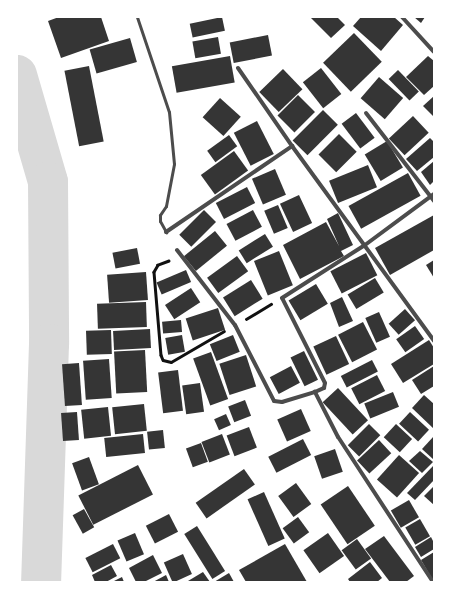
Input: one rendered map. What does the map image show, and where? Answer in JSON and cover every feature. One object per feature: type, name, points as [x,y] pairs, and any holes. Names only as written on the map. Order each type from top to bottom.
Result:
[{"type":"street","points":[[402,17],[434,52]]},
{"type":"street","points":[[238,68],[292,146],[434,341]]},
{"type":"street","points":[[366,113],[432,196],[434,201]]},
{"type":"street","points":[[166,232],[292,146]]},
{"type":"street","points":[[177,250],[235,325],[274,401],[282,402],[315,392],[324,388],[325,383],[282,298],[364,245],[432,196]]},
{"type":"street","points":[[315,392],[338,437],[433,582]]},
{"type":"lane","points":[[137,17],[169,112],[174,164],[166,206],[160,215],[160,221],[166,232]]},
{"type":"path","points":[[177,250],[173,259],[166,264],[158,265],[154,272],[161,355],[163,360],[171,362],[282,298]]},
{"type":"building","points":[[59,17],[101,17],[109,41],[61,58],[48,21]]},
{"type":"building","points":[[222,17],[225,31],[193,38],[190,24]]},
{"type":"building","points":[[310,17],[337,17],[345,25],[331,38]]},
{"type":"building","points":[[361,17],[394,17],[403,25],[381,51],[353,26]]},
{"type":"building","points":[[414,17],[425,17],[421,23]]},
{"type":"building","points":[[354,33],[382,62],[351,92],[323,63]]},
{"type":"building","points":[[268,35],[272,56],[234,63],[230,42]]},
{"type":"building","points":[[218,37],[221,54],[195,58],[192,42]]},
{"type":"building","points":[[130,38],[137,62],[97,74],[90,50]]},
{"type":"building","points":[[230,56],[235,83],[177,93],[172,66]]},
{"type":"building","points":[[428,56],[434,61],[434,86],[424,95],[406,77]]},
{"type":"building","points":[[89,66],[104,142],[79,146],[64,71]]},
{"type":"building","points":[[321,68],[341,94],[323,108],[303,82]]},
{"type":"building","points":[[283,69],[302,89],[279,112],[259,92]]},
{"type":"building","points":[[398,70],[419,92],[409,101],[389,79]]},
{"type":"building","points":[[379,77],[403,98],[385,119],[361,98]]},
{"type":"building","points":[[298,95],[315,112],[294,132],[277,116]]},
{"type":"building","points":[[434,96],[434,117],[423,106]]},
{"type":"building","points":[[220,98],[241,117],[223,136],[203,117]]},
{"type":"building","points":[[323,110],[338,125],[307,155],[293,140]]},
{"type":"building","points":[[356,113],[375,138],[360,149],[342,124]]},
{"type":"building","points":[[413,116],[429,133],[405,155],[389,139]]},
{"type":"building","points":[[257,121],[274,154],[251,166],[234,133]]},
{"type":"building","points":[[339,134],[357,152],[336,172],[318,155]]},
{"type":"building","points":[[229,135],[237,146],[215,162],[207,151]]},
{"type":"building","points":[[430,138],[434,142],[434,157],[417,171],[406,159]]},
{"type":"building","points":[[387,141],[403,168],[381,181],[365,154]]},
{"type":"building","points":[[234,151],[248,170],[215,195],[201,175]]},
{"type":"building","points":[[434,161],[434,181],[430,185],[421,172]]},
{"type":"building","points":[[368,165],[377,187],[338,203],[329,181]]},
{"type":"building","points":[[275,169],[286,195],[263,205],[252,179]]},
{"type":"building","points":[[408,173],[421,196],[361,229],[349,206]]},
{"type":"building","points":[[247,187],[255,203],[224,219],[216,203]]},
{"type":"building","points":[[299,195],[312,223],[293,232],[280,204]]},
{"type":"building","points":[[278,205],[288,228],[274,234],[264,211]]},
{"type":"building","points":[[204,210],[216,222],[191,247],[179,235]]},
{"type":"building","points":[[253,210],[262,227],[235,241],[227,224]]},
{"type":"building","points":[[338,213],[353,245],[341,251],[344,256],[300,279],[283,245],[326,222],[339,246],[327,219]]},
{"type":"building","points":[[434,215],[434,250],[390,275],[375,248]]},
{"type":"building","points":[[215,231],[227,246],[196,271],[184,256]]},
{"type":"building","points":[[265,234],[273,247],[247,263],[239,250]]},
{"type":"building","points":[[137,248],[140,264],[116,268],[112,253]]},
{"type":"building","points":[[279,251],[293,285],[268,295],[254,261]]},
{"type":"building","points":[[366,253],[377,275],[342,293],[330,271]]},
{"type":"building","points":[[237,256],[248,271],[218,293],[207,278]]},
{"type":"building","points":[[434,260],[434,278],[426,265]]},
{"type":"building","points":[[186,270],[191,282],[162,294],[157,283]]},
{"type":"building","points":[[146,272],[148,300],[109,303],[107,275]]},
{"type":"building","points":[[375,278],[384,293],[356,309],[348,294]]},
{"type":"building","points":[[251,280],[263,299],[235,316],[223,297]]},
{"type":"building","points":[[316,284],[328,304],[300,320],[289,300]]},
{"type":"building","points":[[191,288],[200,302],[174,319],[165,305]]},
{"type":"building","points":[[342,297],[353,321],[339,327],[330,303]]},
{"type":"building","points":[[146,302],[147,327],[98,329],[97,304]]},
{"type":"building","points":[[218,308],[225,330],[193,340],[186,319]]},
{"type":"building","points":[[405,309],[415,320],[399,335],[389,324]]},
{"type":"building","points":[[379,312],[390,337],[376,343],[365,318]]},
{"type":"building","points":[[181,320],[182,332],[163,334],[162,322]]},
{"type":"building","points":[[363,322],[377,350],[352,362],[338,335]]},
{"type":"building","points":[[415,326],[424,339],[405,352],[396,339]]},
{"type":"building","points":[[150,329],[151,348],[114,350],[113,331]]},
{"type":"building","points":[[111,330],[112,354],[87,355],[86,331]]},
{"type":"building","points":[[182,335],[185,352],[168,355],[165,338]]},
{"type":"building","points":[[233,335],[240,352],[217,361],[210,344]]},
{"type":"building","points":[[336,336],[349,364],[326,375],[313,347]]},
{"type":"building","points":[[429,340],[434,348],[434,364],[403,383],[391,364]]},
{"type":"building","points":[[145,350],[147,392],[116,394],[114,352]]},
{"type":"building","points":[[304,351],[318,380],[305,386],[291,358]]},
{"type":"building","points":[[211,352],[228,399],[210,405],[193,358]]},
{"type":"building","points":[[246,355],[256,386],[230,395],[219,364]]},
{"type":"building","points":[[109,359],[112,398],[86,400],[83,361]]},
{"type":"building","points":[[372,360],[378,372],[347,387],[341,376]]},
{"type":"building","points":[[79,363],[82,405],[65,406],[62,364]]},
{"type":"building","points":[[291,366],[300,383],[279,394],[270,377]]},
{"type":"building","points":[[434,366],[434,386],[421,394],[412,380]]},
{"type":"building","points":[[178,370],[183,411],[163,413],[158,372]]},
{"type":"building","points":[[377,375],[385,391],[359,404],[351,388]]},
{"type":"building","points":[[200,383],[204,412],[186,414],[182,386]]},
{"type":"building","points":[[338,388],[368,420],[353,435],[323,402]]},
{"type":"building","points":[[393,392],[399,407],[370,418],[364,404]]},
{"type":"building","points":[[424,395],[434,404],[434,429],[412,408]]},
{"type":"building","points":[[245,400],[251,416],[234,422],[228,406]]},
{"type":"building","points":[[144,404],[147,431],[115,434],[112,407]]},
{"type":"building","points":[[108,407],[111,436],[84,439],[81,410]]},
{"type":"building","points":[[301,409],[311,431],[287,442],[277,420]]},
{"type":"building","points":[[77,412],[79,440],[63,441],[61,413]]},
{"type":"building","points":[[410,412],[429,430],[418,441],[399,424]]},
{"type":"building","points":[[226,414],[231,425],[219,430],[214,419]]},
{"type":"building","points":[[369,424],[380,435],[359,457],[348,445]]},
{"type":"building","points":[[396,424],[412,439],[400,452],[384,437]]},
{"type":"building","points":[[249,427],[257,448],[234,456],[227,436]]},
{"type":"building","points":[[163,430],[165,448],[149,450],[147,432]]},
{"type":"building","points":[[143,434],[145,453],[106,457],[104,438]]},
{"type":"building","points":[[222,434],[230,455],[209,462],[201,442]]},
{"type":"building","points":[[434,436],[434,460],[422,449]]},
{"type":"building","points":[[303,439],[311,455],[276,473],[268,457]]},
{"type":"building","points":[[379,440],[391,453],[369,474],[357,460]]},
{"type":"building","points":[[201,443],[208,462],[193,467],[186,448]]},
{"type":"building","points":[[335,449],[343,472],[322,479],[314,456]]},
{"type":"building","points":[[420,451],[433,462],[422,473],[409,461]]},
{"type":"building","points":[[399,455],[419,473],[397,498],[377,480]]},
{"type":"building","points":[[89,457],[99,484],[82,490],[72,463]]},
{"type":"building","points":[[138,465],[153,494],[93,525],[78,495]]},
{"type":"building","points":[[434,465],[434,480],[415,500],[407,493]]},
{"type":"building","points":[[244,469],[255,485],[207,518],[196,503]]},
{"type":"building","points":[[296,483],[311,504],[293,517],[278,496]]},
{"type":"building","points":[[348,486],[375,526],[347,544],[321,504]]},
{"type":"building","points":[[434,486],[434,505],[424,496]]},
{"type":"building","points":[[264,492],[285,539],[268,546],[248,499]]},
{"type":"building","points":[[409,500],[419,517],[401,528],[391,511]]},
{"type":"building","points":[[84,509],[94,527],[83,534],[73,515]]},
{"type":"building","points":[[169,514],[178,532],[155,544],[146,526]]},
{"type":"building","points":[[298,517],[309,532],[294,544],[283,528]]},
{"type":"building","points":[[420,519],[430,536],[415,545],[405,528]]},
{"type":"building","points":[[197,526],[225,571],[212,579],[184,534]]},
{"type":"building","points":[[135,533],[144,554],[126,562],[118,540]]},
{"type":"building","points":[[328,533],[344,556],[319,573],[303,550]]},
{"type":"building","points":[[384,536],[414,576],[406,582],[390,582],[365,549]]},
{"type":"building","points":[[431,537],[434,543],[434,549],[421,557],[415,547]]},
{"type":"building","points":[[357,539],[371,558],[356,570],[342,550]]},
{"type":"building","points":[[113,544],[120,558],[93,572],[85,558]]},
{"type":"building","points":[[285,544],[307,582],[246,582],[239,570]]},
{"type":"building","points":[[434,552],[434,582],[421,560]]},
{"type":"building","points":[[183,554],[192,574],[172,582],[164,563]]},
{"type":"building","points":[[153,555],[162,573],[144,582],[136,582],[129,568]]},
{"type":"building","points":[[370,562],[382,578],[377,582],[350,582],[348,579]]},
{"type":"building","points":[[111,565],[117,576],[106,582],[95,582],[92,575]]},
{"type":"building","points":[[203,572],[210,582],[188,581]]},
{"type":"building","points":[[229,573],[234,582],[214,582]]},
{"type":"building","points":[[166,575],[169,582],[153,582]]},
{"type":"building","points":[[122,577],[124,582],[112,582]]},
{"type":"waterway","points":[[17,75],[48,182],[49,344],[41,582]]}]
